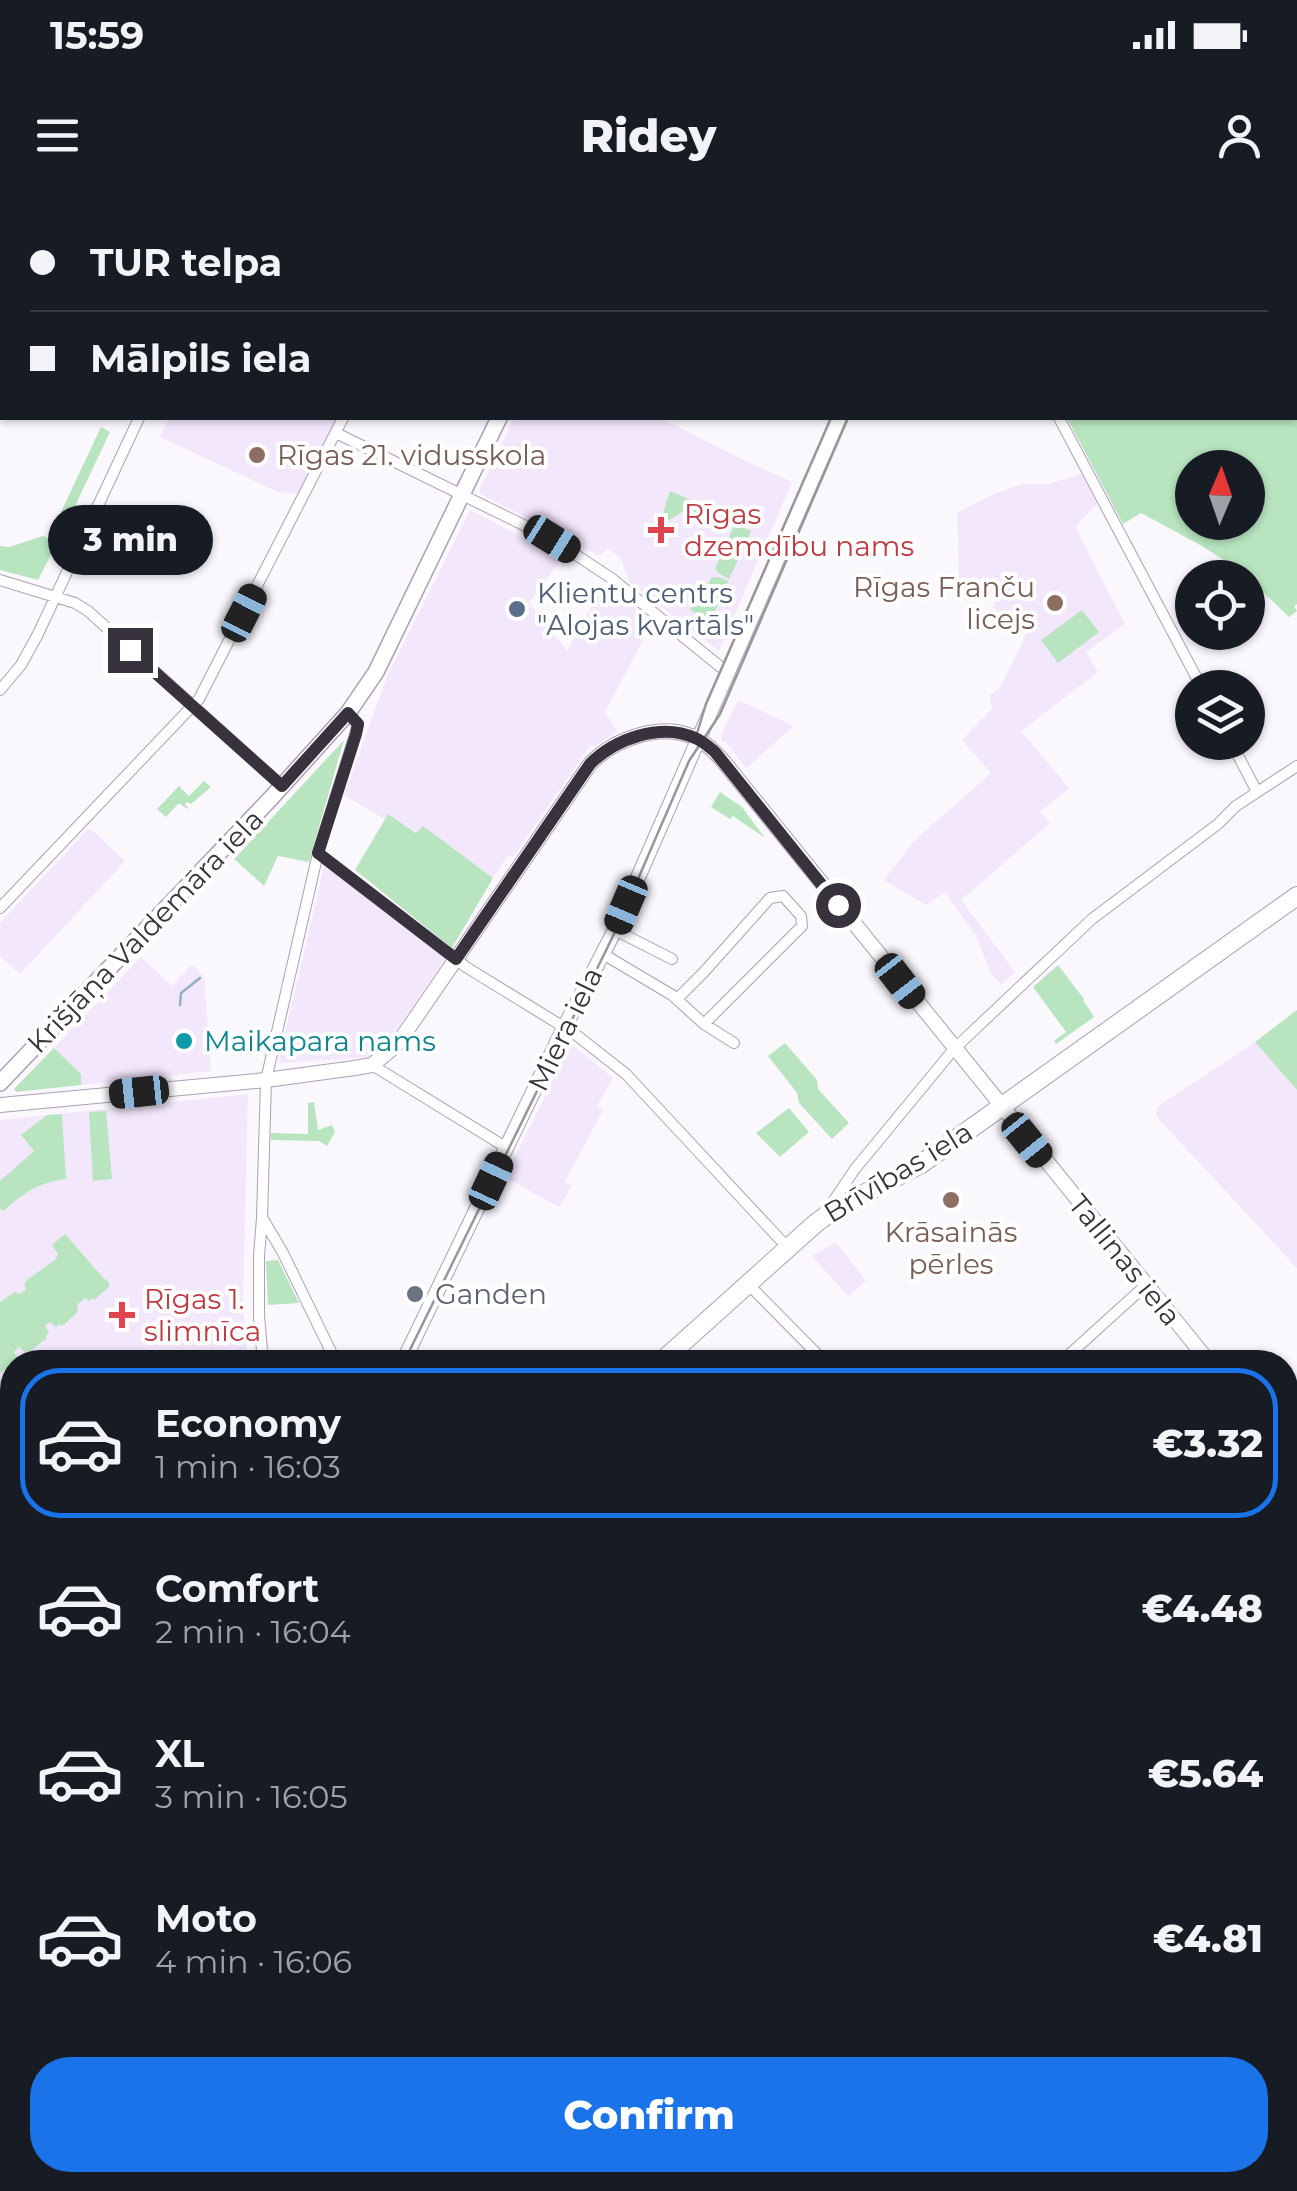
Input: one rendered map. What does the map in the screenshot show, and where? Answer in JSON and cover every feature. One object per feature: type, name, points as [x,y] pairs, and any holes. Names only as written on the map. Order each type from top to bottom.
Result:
[{"type":"highway","name":"Brīvības iela","points":[[674,1350],[827,1214],[921,1164],[1297,896]]},
{"type":"main road","name":"Krišjāņa Valdemāra iela","points":[[0,1084],[348,713],[376,672],[498,420]]},
{"type":"street","points":[[0,690],[25,658],[56,598],[138,420]]},
{"type":"street","points":[[0,908],[198,699],[343,420]]},
{"type":"street","name":"Miera iela","points":[[409,1350],[615,930],[838,420]]},
{"type":"street","points":[[1060,420],[1192,670]]},
{"type":"street","points":[[336,434],[519,521],[584,560],[728,673]]},
{"type":"street","points":[[0,580],[88,611],[282,786]]},
{"type":"street","points":[[262,1350],[259,1270],[266,1080],[318,853],[358,724],[348,713]]},
{"type":"street","points":[[0,1105],[266,1080],[372,1064],[403,1036],[597,757],[625,741],[656,733],[677,732],[698,740]]},
{"type":"street","name":"Tallinas iela","points":[[698,740],[723,760],[1199,1350]]},
{"type":"street","points":[[1240,760],[1257,792]]},
{"type":"street","points":[[827,1214],[855,1170],[954,1049],[1092,919],[1257,792],[1297,766]]},
{"type":"street","points":[[318,853],[456,959],[564,1028],[626,1074],[788,1247]]},
{"type":"street","points":[[677,999],[770,898],[783,896],[801,916],[802,926],[704,1024]]},
{"type":"street","points":[[615,930],[672,960]]},
{"type":"street","points":[[603,954],[677,999],[704,1024],[734,1043]]},
{"type":"street","points":[[372,1064],[507,1148]]},
{"type":"street","points":[[262,1218],[283,1252],[330,1350]]},
{"type":"street","points":[[748,1284],[813,1350]]},
{"type":"street","points":[[1074,1350],[1146,1286]]},
{"type":"shaded area","name":"Rīgas 21. vidusskola","points":[[168,420],[337,420],[299,494],[278,492],[160,437]]},
{"type":"shaded area","name":"Rīgas dzemdību nams","points":[[513,420],[665,420],[792,482],[719,651],[629,582],[621,558],[608,548],[599,556],[479,491]]},
{"type":"shaded area","points":[[1082,474],[1097,504],[1075,527],[1125,624],[1086,652],[1098,672],[1021,731],[1069,788],[1040,812],[1050,823],[961,900],[1015,972],[1001,985],[991,973],[976,936],[945,892],[926,905],[884,880],[915,840],[991,773],[962,740],[992,709],[990,695],[999,689],[1028,631],[993,608],[998,596],[959,578],[957,513],[1023,484],[1048,484]]},
{"type":"shaded area","points":[[470,510],[562,558],[529,603],[567,651],[603,586],[653,621],[605,712],[617,731],[589,747],[513,857],[508,855],[493,878],[423,827],[417,833],[388,814],[384,819],[344,795],[387,677]]},
{"type":"shaded area","points":[[738,700],[794,726],[746,768],[721,736]]},
{"type":"shaded area","points":[[88,829],[125,861],[20,974],[0,956],[0,923]]},
{"type":"shaded area","points":[[328,865],[446,958],[384,1047],[372,1057],[278,1063],[324,867]]},
{"type":"shaded area","points":[[141,957],[172,986],[192,965],[204,977],[211,1071],[81,1085],[81,1074],[54,1048]]},
{"type":"shaded area","points":[[1255,1042],[1297,1090],[1297,1268],[1156,1116],[1157,1107]]},
{"type":"shaded area","points":[[571,1044],[613,1078],[597,1106],[603,1110],[565,1182],[572,1186],[559,1207],[505,1177]]},
{"type":"shaded area","name":"Rīgas 1. slimnīca","points":[[248,1094],[243,1303],[247,1350],[0,1350],[0,1120]]},
{"type":"shaded area","points":[[836,1242],[866,1281],[848,1296],[812,1256]]},
{"type":"green space","points":[[1068,420],[1297,420],[1297,611],[1289,617],[1265,594],[1265,560],[1223,560],[1191,540],[1265,540],[1265,450],[1175,450],[1175,531],[1141,513],[1123,524]]},
{"type":"green space","points":[[101,427],[110,432],[67,523],[60,518],[61,512]]},
{"type":"green space","points":[[670,491],[707,507],[703,517],[684,511],[661,525]]},
{"type":"green space","points":[[735,524],[751,531],[729,579],[715,569]]},
{"type":"green space","points":[[43,536],[56,545],[38,580],[0,570],[0,546],[9,547]]},
{"type":"green space","points":[[711,578],[728,581],[709,625],[690,609],[696,600],[701,602]]},
{"type":"green space","points":[[1082,610],[1099,632],[1058,663],[1041,640]]},
{"type":"green space","points":[[344,740],[309,862],[278,856],[264,886],[234,859]]},
{"type":"green space","points":[[204,781],[211,787],[191,804],[187,802],[187,809],[179,803],[166,817],[157,809],[179,786],[189,796]]},
{"type":"green space","points":[[720,792],[742,807],[765,838],[733,816],[730,819],[711,807]]},
{"type":"green space","points":[[388,814],[416,833],[423,826],[493,878],[452,948],[355,870]]},
{"type":"green space","points":[[1058,965],[1094,1017],[1056,1044],[1054,1041],[1066,1032],[1033,987]]},
{"type":"green space","points":[[1297,1010],[1297,1090],[1255,1042]]},
{"type":"green space","points":[[785,1043],[849,1123],[832,1139],[799,1103],[797,1093],[768,1056]]},
{"type":"green space","points":[[54,1048],[81,1074],[81,1085],[16,1092],[14,1089]]},
{"type":"green space","points":[[314,1102],[318,1130],[332,1125],[335,1132],[327,1146],[319,1141],[271,1140],[271,1133],[308,1134],[308,1103]]},
{"type":"green space","points":[[789,1108],[809,1132],[780,1157],[756,1133]]},
{"type":"green space","points":[[106,1111],[112,1179],[93,1181],[89,1112]]},
{"type":"green space","points":[[62,1114],[66,1179],[32,1190],[3,1211],[0,1181],[34,1151],[21,1135],[47,1115]]},
{"type":"green space","points":[[65,1234],[110,1286],[94,1300],[85,1298],[77,1305],[78,1312],[62,1326],[50,1322],[45,1326],[47,1338],[31,1350],[0,1350],[0,1302],[15,1292],[20,1294],[26,1289],[27,1280],[55,1260],[58,1254],[52,1245]]},
{"type":"green space","points":[[278,1260],[299,1303],[268,1305],[266,1261]]},
{"type":"waterway","points":[[180,1005],[181,993],[200,978]]},
{"type":"tram line","points":[[694,743],[706,704],[830,420]]},
{"type":"tram line","points":[[410,1350],[616,930],[689,761],[720,714],[847,420]]},
{"type":"place","name":"Rīgas 21. vidusskola","points":[[257,455]]},
{"type":"place","name":"Rīgas dzemdību nams","points":[[661,530]]},
{"type":"place","name":"Rīgas Franču licejs","points":[[1055,603]]},
{"type":"place","name":"Klientu centrs \"Alojas kvartāls\"","points":[[517,609]]},
{"type":"place","name":"Maikapara nams","points":[[184,1041]]},
{"type":"place","name":"Krāsainās pērles","points":[[951,1200]]},
{"type":"place","name":"Ganden","points":[[415,1294]]},
{"type":"place","name":"Rīgas 1. slimnīca","points":[[122,1315]]},
{"type":"route","points":[[130,650],[282,786],[348,713],[354,718],[358,724],[356,734],[318,853],[456,959],[590,764],[614,746],[656,733],[677,732],[696,738],[715,752],[838,905]]}]
